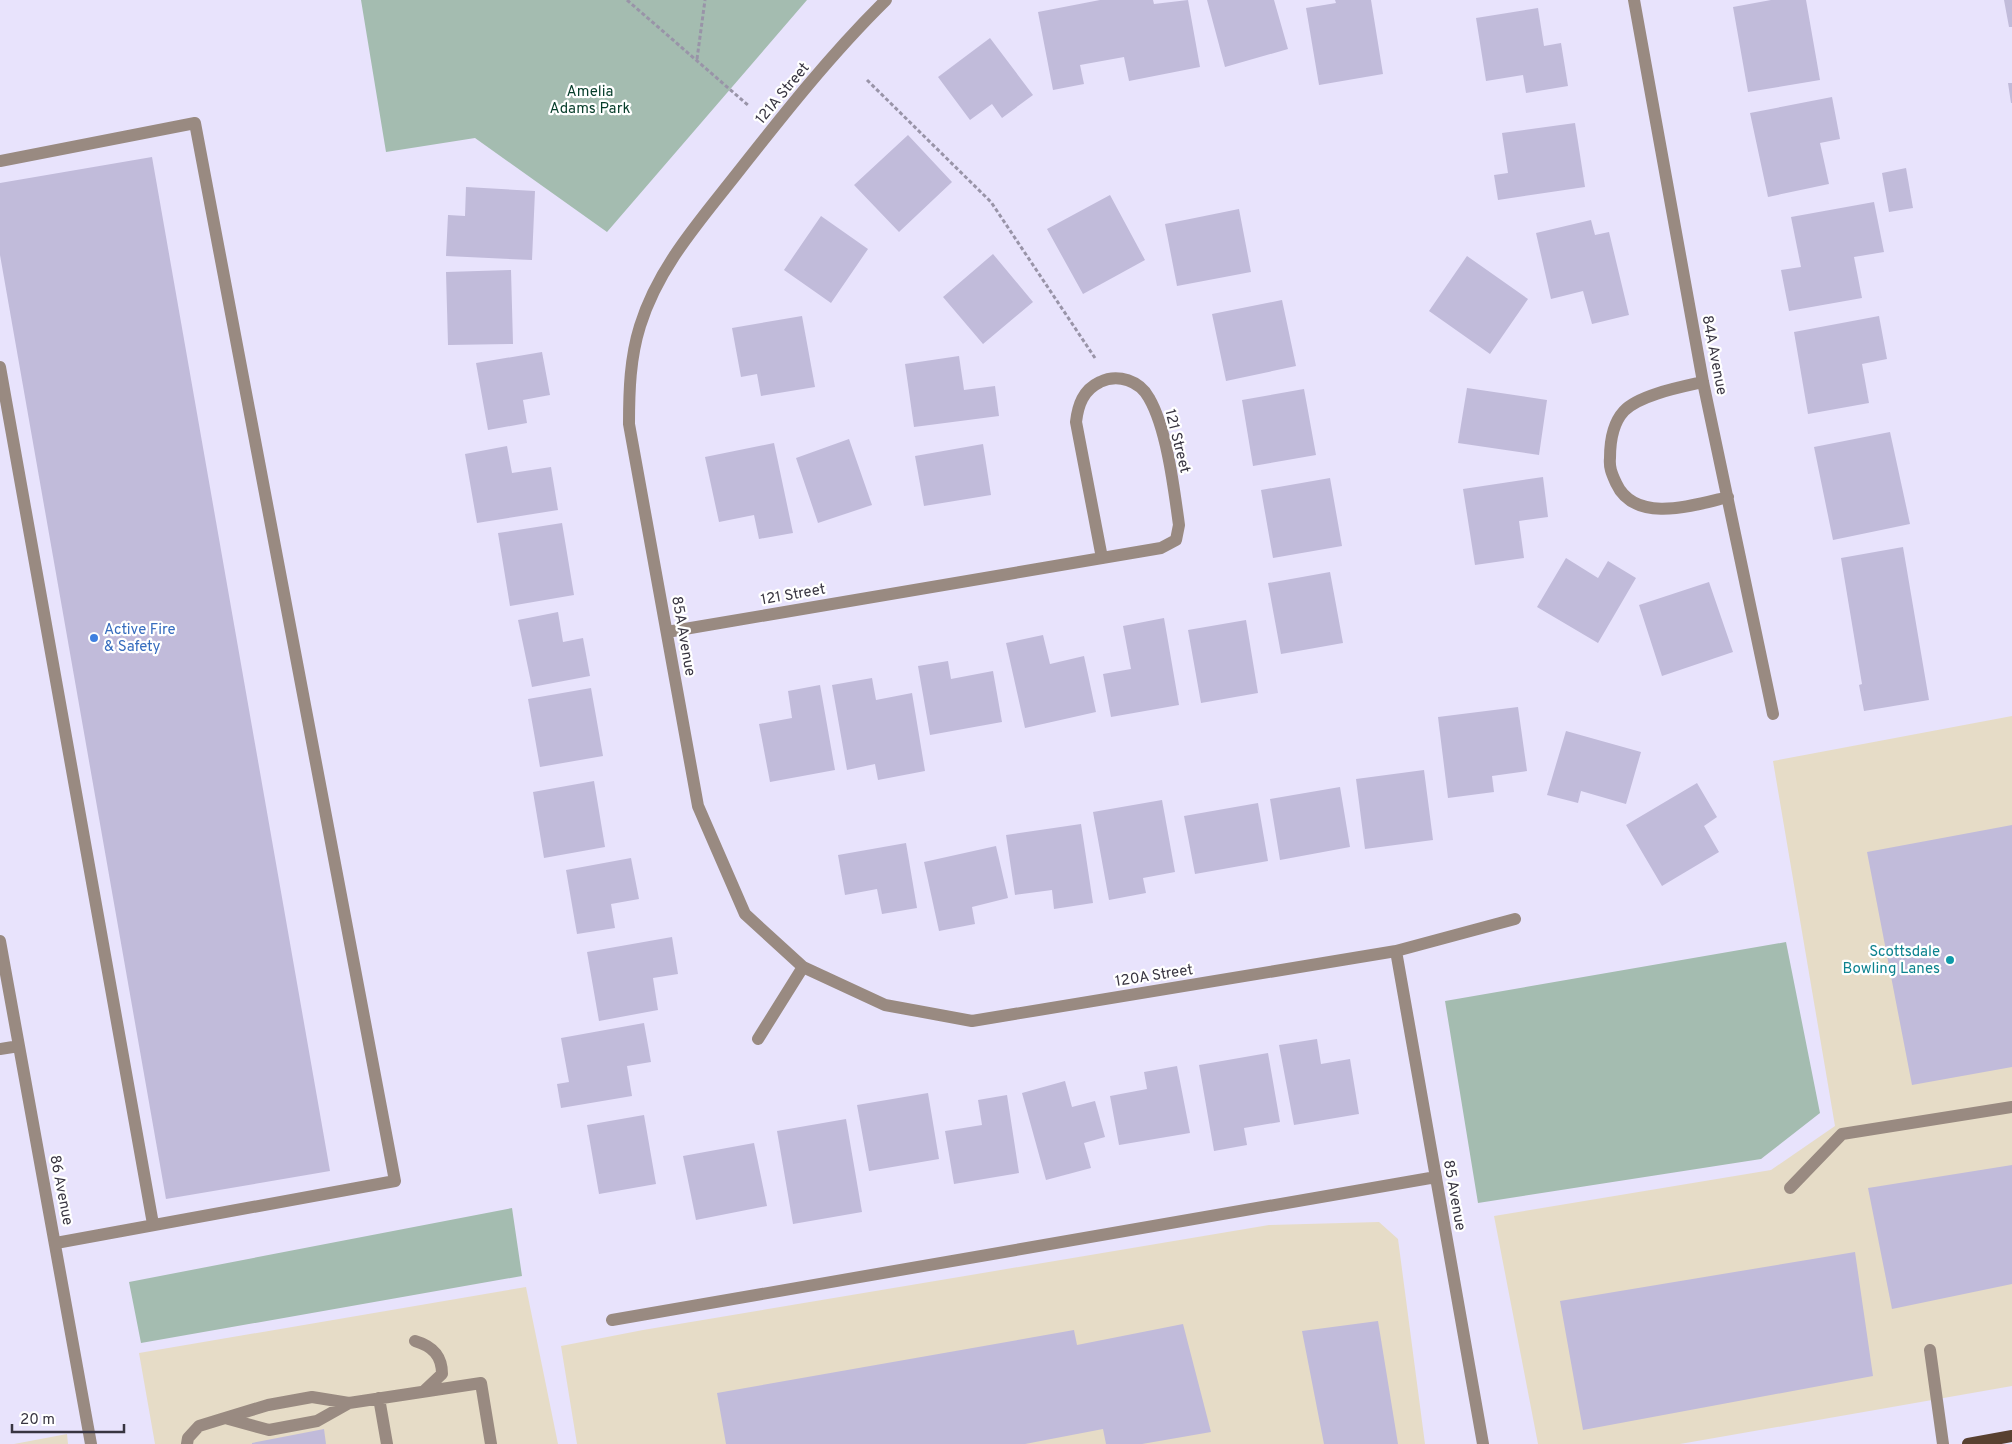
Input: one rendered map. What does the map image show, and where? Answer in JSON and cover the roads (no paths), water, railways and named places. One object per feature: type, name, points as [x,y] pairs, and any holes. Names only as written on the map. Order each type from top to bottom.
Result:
[{"type":"main road","points":[[1968,1444],[2012,1436]]},
{"type":"street","name":"121A Street","points":[[708,211],[779,121],[838,51],[886,0]]},
{"type":"street","name":"84A Avenue","points":[[1634,0],[1703,382],[1773,714]]},
{"type":"street","points":[[0,161],[195,123],[395,1181],[56,1243]]},
{"type":"street","name":"85A Avenue","points":[[708,211],[667,264],[640,326],[629,379],[629,424],[698,806],[745,914],[803,967]]},
{"type":"street","points":[[0,367],[153,1224]]},
{"type":"street","name":"121 Street","points":[[667,632],[1161,548],[1176,540],[1179,525],[1156,413],[1148,396],[1136,384],[1123,378],[1110,378],[1098,383],[1086,392],[1078,405],[1076,422],[1102,558]]},
{"type":"street","points":[[1703,382],[1651,396],[1624,411],[1610,437],[1609,467],[1620,491],[1634,502],[1653,509],[1678,509],[1728,497]]},
{"type":"street","name":"120A Street","points":[[803,967],[885,1005],[972,1021],[1396,951],[1514,919]]},
{"type":"street","name":"86 Avenue","points":[[0,941],[91,1444]]},
{"type":"street","name":"85 Avenue","points":[[1396,951],[1483,1444]]},
{"type":"street","points":[[758,1039],[803,967]]},
{"type":"street","points":[[0,1050],[19,1046]]},
{"type":"street","points":[[1790,1188],[1842,1134],[2012,1107]]},
{"type":"street","points":[[612,1320],[1436,1177]]},
{"type":"street","points":[[416,1341],[430,1346],[438,1355],[442,1364],[442,1374],[425,1390]]},
{"type":"street","points":[[1930,1350],[1943,1444]]},
{"type":"street","points":[[187,1444],[188,1438],[199,1426],[268,1405],[312,1397],[349,1403],[481,1383],[492,1444]]},
{"type":"street","points":[[379,1398],[387,1444]]},
{"type":"street","points":[[225,1418],[270,1430],[317,1421],[349,1403]]},
{"type":"place","name":"Active Fire & Safety","points":[[94,638]]},
{"type":"place","name":"Scottsdale Bowling Lanes","points":[[1950,960]]},
{"type":"park label","name":"Amelia Adams Park","points":[[590,100]]}]
